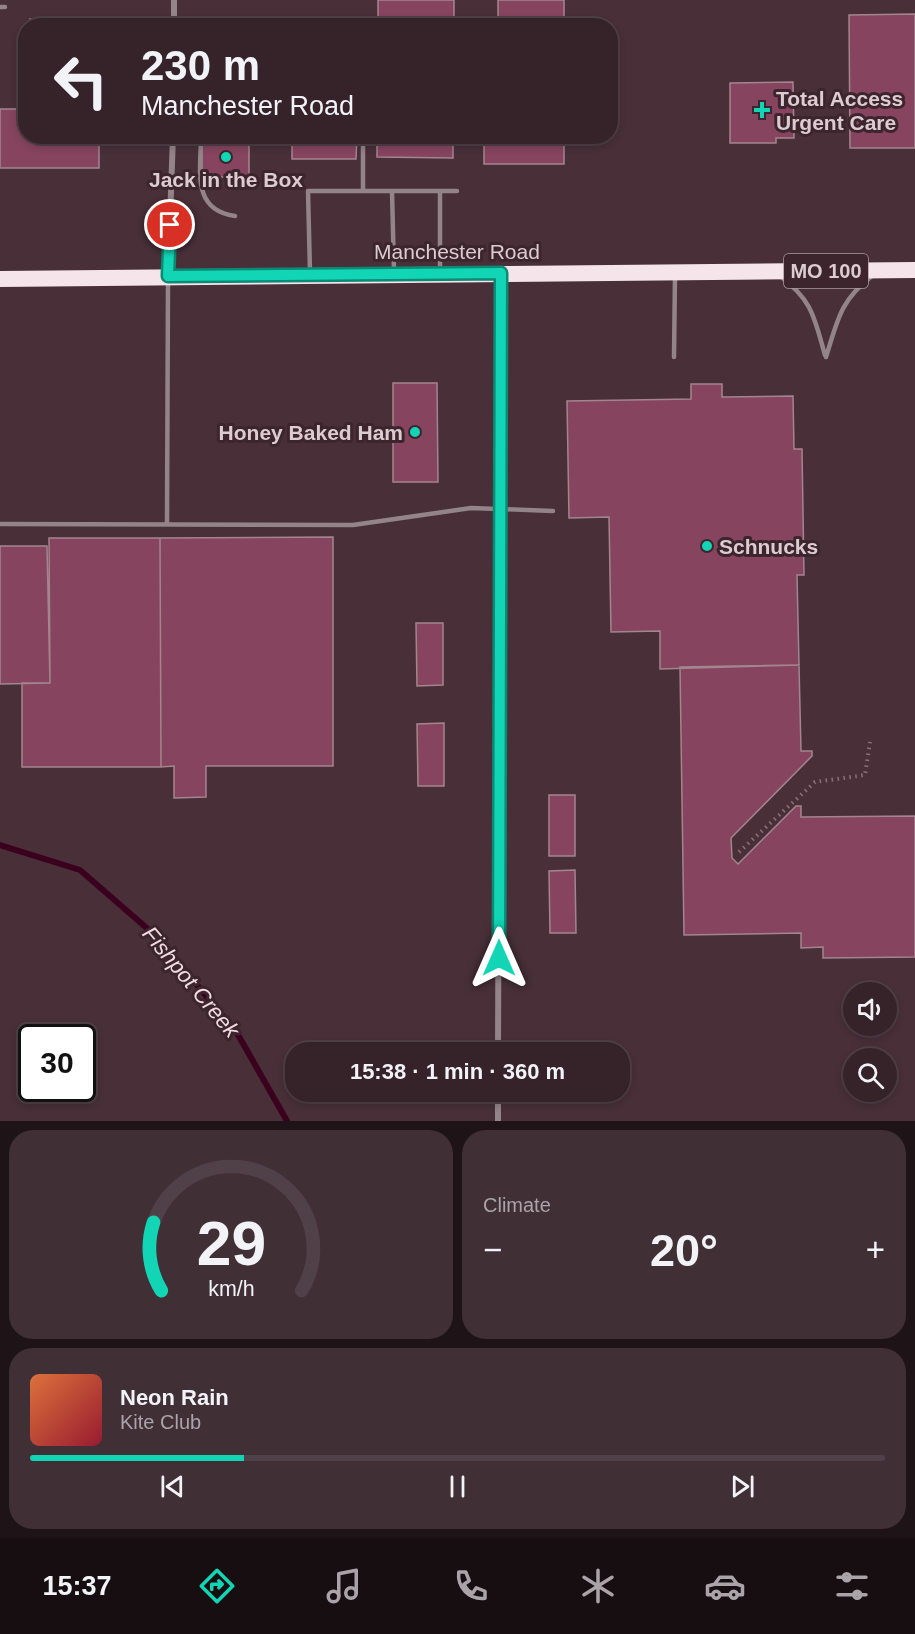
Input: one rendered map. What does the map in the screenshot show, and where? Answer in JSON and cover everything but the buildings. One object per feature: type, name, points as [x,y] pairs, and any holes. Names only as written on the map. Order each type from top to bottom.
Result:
[{"type":"highway","name":"Manchester Road","points":[[0,279],[915,270]]},
{"type":"street","points":[[174,0],[174,18]]},
{"type":"street","points":[[168,276],[173,144]]},
{"type":"street","points":[[498,1042],[501,273]]},
{"type":"street","points":[[498,1102],[498,1121]]},
{"type":"lane","points":[[201,144],[201,184],[204,199],[220,214],[234,216]]},
{"type":"lane","points":[[363,144],[363,191]]},
{"type":"lane","points":[[310,275],[308,191],[457,191]]},
{"type":"lane","points":[[392,191],[394,274]]},
{"type":"lane","points":[[440,191],[440,274]]},
{"type":"lane","points":[[774,271],[800,291],[812,309],[826,357],[839,313],[852,291],[879,271]]},
{"type":"lane","points":[[674,357],[675,272]]},
{"type":"lane","points":[[167,525],[168,276]]},
{"type":"lane","points":[[0,524],[353,525],[471,508],[553,511]]},
{"type":"path","points":[[739,852],[815,782],[865,775],[870,742]]},
{"type":"waterway","name":"Fishpot Creek","points":[[0,845],[80,870],[157,937],[237,1033],[287,1121]]},
{"type":"place","name":"Total Access Urgent Care","points":[[762,110]]},
{"type":"place","name":"Jack in the Box","points":[[226,157]]},
{"type":"place","name":"Honey Baked Ham","points":[[415,432]]},
{"type":"place","name":"Schnucks","points":[[707,546]]},
{"type":"route","points":[[170,225],[168,276],[501,273],[499,958]]}]
